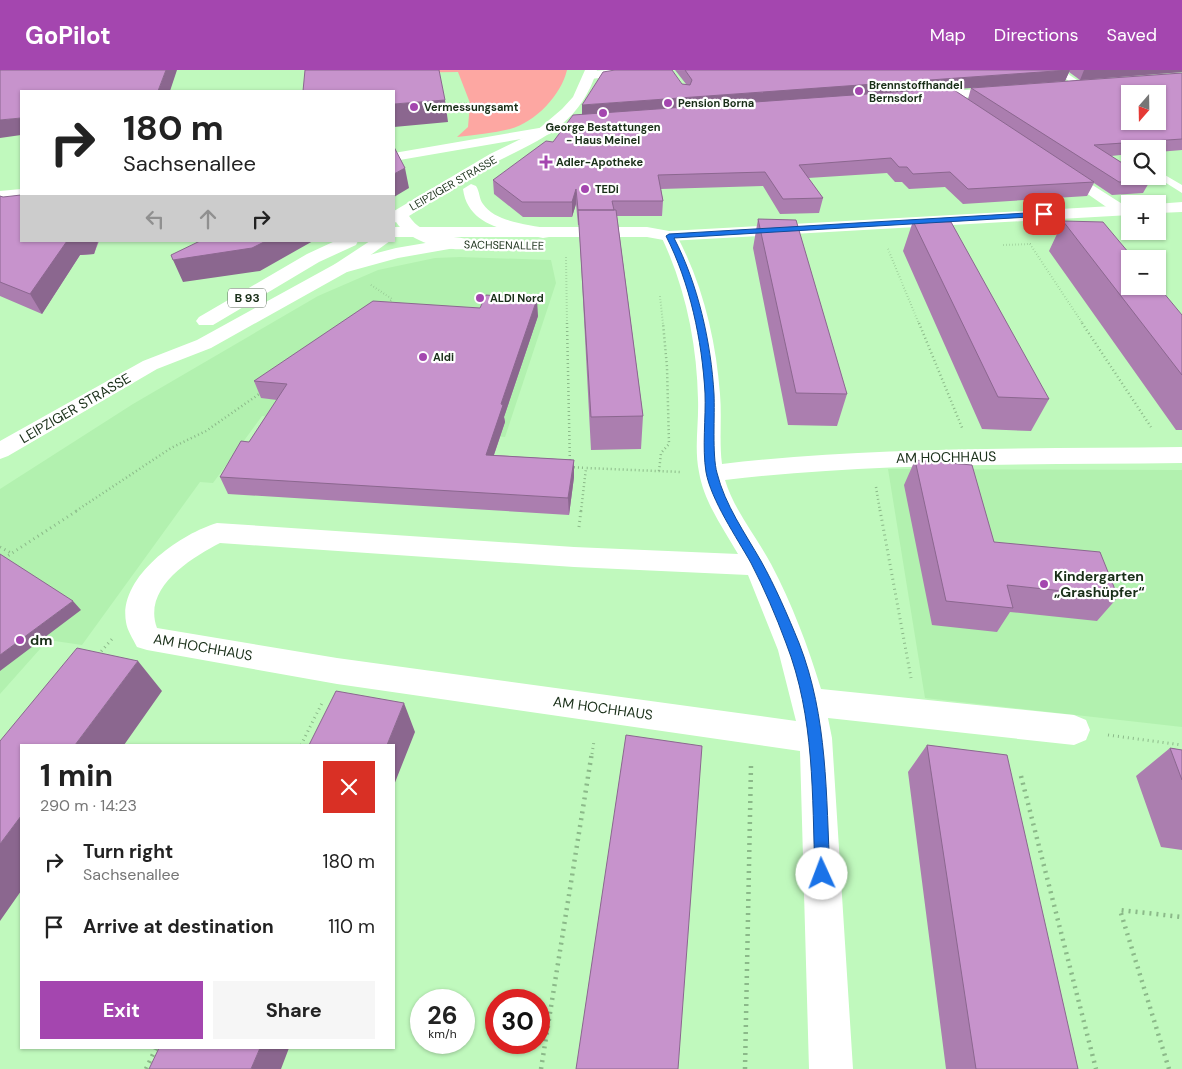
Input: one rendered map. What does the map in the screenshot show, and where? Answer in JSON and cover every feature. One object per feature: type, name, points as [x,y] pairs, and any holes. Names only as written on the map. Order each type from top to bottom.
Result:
[{"type":"street","points":[[590,72],[650,70]]},
{"type":"street","name":"LEIPZIGER STRASSE","points":[[400,227],[469,181],[510,161],[513,152],[550,126],[580,95],[590,72]]},
{"type":"street","points":[[1058,88],[1098,84]]},
{"type":"street","points":[[906,99],[1024,90]]},
{"type":"street","points":[[949,95],[965,106]]},
{"type":"street","points":[[395,157],[550,126],[577,123]]},
{"type":"street","points":[[447,148],[490,148],[513,152]]},
{"type":"street","points":[[414,154],[458,162],[469,181],[472,203],[484,217],[543,233]]},
{"type":"street","points":[[1053,164],[1121,207]]},
{"type":"street","points":[[0,196],[20,194]]},
{"type":"street","points":[[1166,208],[1182,207]]},
{"type":"street","name":"SACHSENALLEE","points":[[400,227],[543,233],[647,232],[669,236],[1121,210]]},
{"type":"street","name":"B 93","points":[[400,227],[439,240],[466,244]]},
{"type":"street","points":[[669,236],[683,262],[705,346],[709,393],[711,472],[728,515],[757,565],[793,644],[810,702],[816,738],[831,1069]]},
{"type":"street","name":"SACHSENALLEE","points":[[341,268],[413,250],[466,244],[628,243],[655,241],[669,236]]},
{"type":"street","name":"LEIPZIGER STRASSE","points":[[150,364],[182,336],[314,258],[348,242]]},
{"type":"street","name":"LEIPZIGER STRASSE","points":[[0,451],[150,364],[204,344],[341,268],[380,242]]},
{"type":"street","name":"AM HOCHHAUS","points":[[711,472],[789,464],[871,459],[974,456],[1176,455]]},
{"type":"street","name":"AM HOCHHAUS","points":[[757,565],[574,557],[217,533],[192,545],[170,560],[154,579],[143,599],[140,620],[147,638],[337,671],[816,738]]},
{"type":"street","points":[[810,702],[1074,730]]},
{"type":"lane","points":[[1057,70],[1082,86]]},
{"type":"lane","points":[[1166,179],[1182,190]]},
{"type":"path","points":[[459,103],[470,103],[515,114]]},
{"type":"path","points":[[1002,245],[1030,244],[1176,455]]},
{"type":"path","points":[[897,247],[888,248],[974,456]]},
{"type":"path","points":[[574,257],[565,257],[570,466],[711,472]]},
{"type":"path","points":[[365,282],[392,299],[382,310]]},
{"type":"path","points":[[658,291],[667,367],[669,444],[661,452],[659,471]]},
{"type":"path","points":[[0,560],[171,448],[206,431],[263,391]]},
{"type":"path","points":[[871,459],[917,713]]},
{"type":"path","points":[[574,557],[586,468]]},
{"type":"path","points":[[0,546],[11,554]]},
{"type":"path","points":[[92,662],[116,634],[147,638]]},
{"type":"path","points":[[301,744],[337,671]]},
{"type":"path","points":[[541,1069],[600,707]]},
{"type":"path","points":[[745,1069],[752,728]]},
{"type":"path","points":[[1143,740],[1182,745]]},
{"type":"path","points":[[1021,776],[1096,1069]]},
{"type":"path","points":[[1169,1069],[1120,910],[1182,917]]},
{"type":"path","points":[[146,1069],[156,1049]]},
{"type":"shaded area","points":[[379,70],[567,70],[553,98],[538,114],[529,120],[510,129],[457,137],[468,127],[470,103],[458,72],[380,73]]},
{"type":"shaded area","points":[[435,258],[551,260],[556,283],[505,437],[262,416],[213,483],[200,482],[82,645],[48,640],[0,694],[0,489],[133,404],[318,296],[378,270]]},
{"type":"shaded area","name":"Kindergarten „Grashüpfer“","points":[[888,469],[1182,470],[1182,727],[925,698]]},
{"type":"building","points":[[0,70],[166,70],[158,90],[20,90],[20,118],[0,120]]},
{"type":"building","points":[[305,70],[439,70],[445,100],[395,104],[395,90],[303,90]]},
{"type":"building","points":[[615,70],[672,70],[682,84],[690,85],[692,80],[685,70],[1069,70],[582,105],[603,72]]},
{"type":"building","points":[[1182,73],[1182,139],[1121,140],[1121,143],[1094,145],[1121,162],[1121,182],[971,88]]},
{"type":"building","points":[[951,88],[1094,182],[968,189],[950,172],[913,174],[907,167],[899,167],[891,158],[799,165],[823,198],[783,199],[765,172],[658,175],[663,201],[612,201],[614,210],[578,210],[576,189],[572,202],[522,202],[493,180],[546,141],[553,142],[573,115]]},
{"type":"building","points":[[395,149],[405,168],[395,173]]},
{"type":"building","points":[[20,195],[20,242],[66,242],[30,294],[0,282],[0,196]]},
{"type":"building","points":[[578,210],[616,210],[643,416],[591,417]]},
{"type":"building","points":[[758,219],[796,220],[847,394],[796,393]]},
{"type":"building","points":[[913,221],[951,222],[1049,399],[998,397]]},
{"type":"building","points":[[1063,221],[1103,222],[1126,250],[1121,250],[1121,295],[1165,295],[1182,315],[1182,375]]},
{"type":"building","points":[[198,242],[264,242],[252,248],[173,260],[171,255]]},
{"type":"building","points":[[486,295],[537,299],[501,404],[503,405],[486,455],[574,460],[568,498],[220,477],[241,441],[249,442],[287,384],[254,381],[373,301],[480,308]]},
{"type":"building","points":[[915,460],[972,465],[994,542],[1100,552],[1118,597],[1007,585],[1013,608],[946,601]]},
{"type":"building","name":"dm","points":[[0,554],[73,601],[0,655]]},
{"type":"building","points":[[77,648],[138,661],[76,744],[20,744],[20,817],[0,844],[0,741]]},
{"type":"building","points":[[336,691],[404,703],[387,744],[310,744]]},
{"type":"building","points":[[626,735],[702,746],[678,1069],[576,1069]]},
{"type":"building","points":[[927,745],[1007,755],[1078,1069],[976,1069]]},
{"type":"building","points":[[1170,748],[1182,750],[1182,780]]},
{"type":"building","points":[[159,1049],[260,1049],[251,1069],[149,1069]]},
{"type":"place","name":"Brennstoffhandel Bernsdorf","points":[[859,91]]},
{"type":"place","name":"Pension Borna","points":[[668,103]]},
{"type":"place","name":"Vermessungsamt","points":[[414,107]]},
{"type":"place","name":"George Bestattungen - Haus Meinel","points":[[603,113]]},
{"type":"place","name":"Adler-Apotheke","points":[[546,162]]},
{"type":"place","name":"TEDi","points":[[585,189]]},
{"type":"place","name":"ALDI Nord","points":[[480,298]]},
{"type":"place","name":"Aldi","points":[[423,357]]},
{"type":"place","name":"Kindergarten „Grashüpfer“","points":[[1044,584]]},
{"type":"place","name":"dm","points":[[20,640]]},
{"type":"route","points":[[822,874],[816,738],[810,702],[793,644],[757,565],[728,515],[711,472],[709,393],[705,346],[683,262],[669,236],[1044,214]]}]
